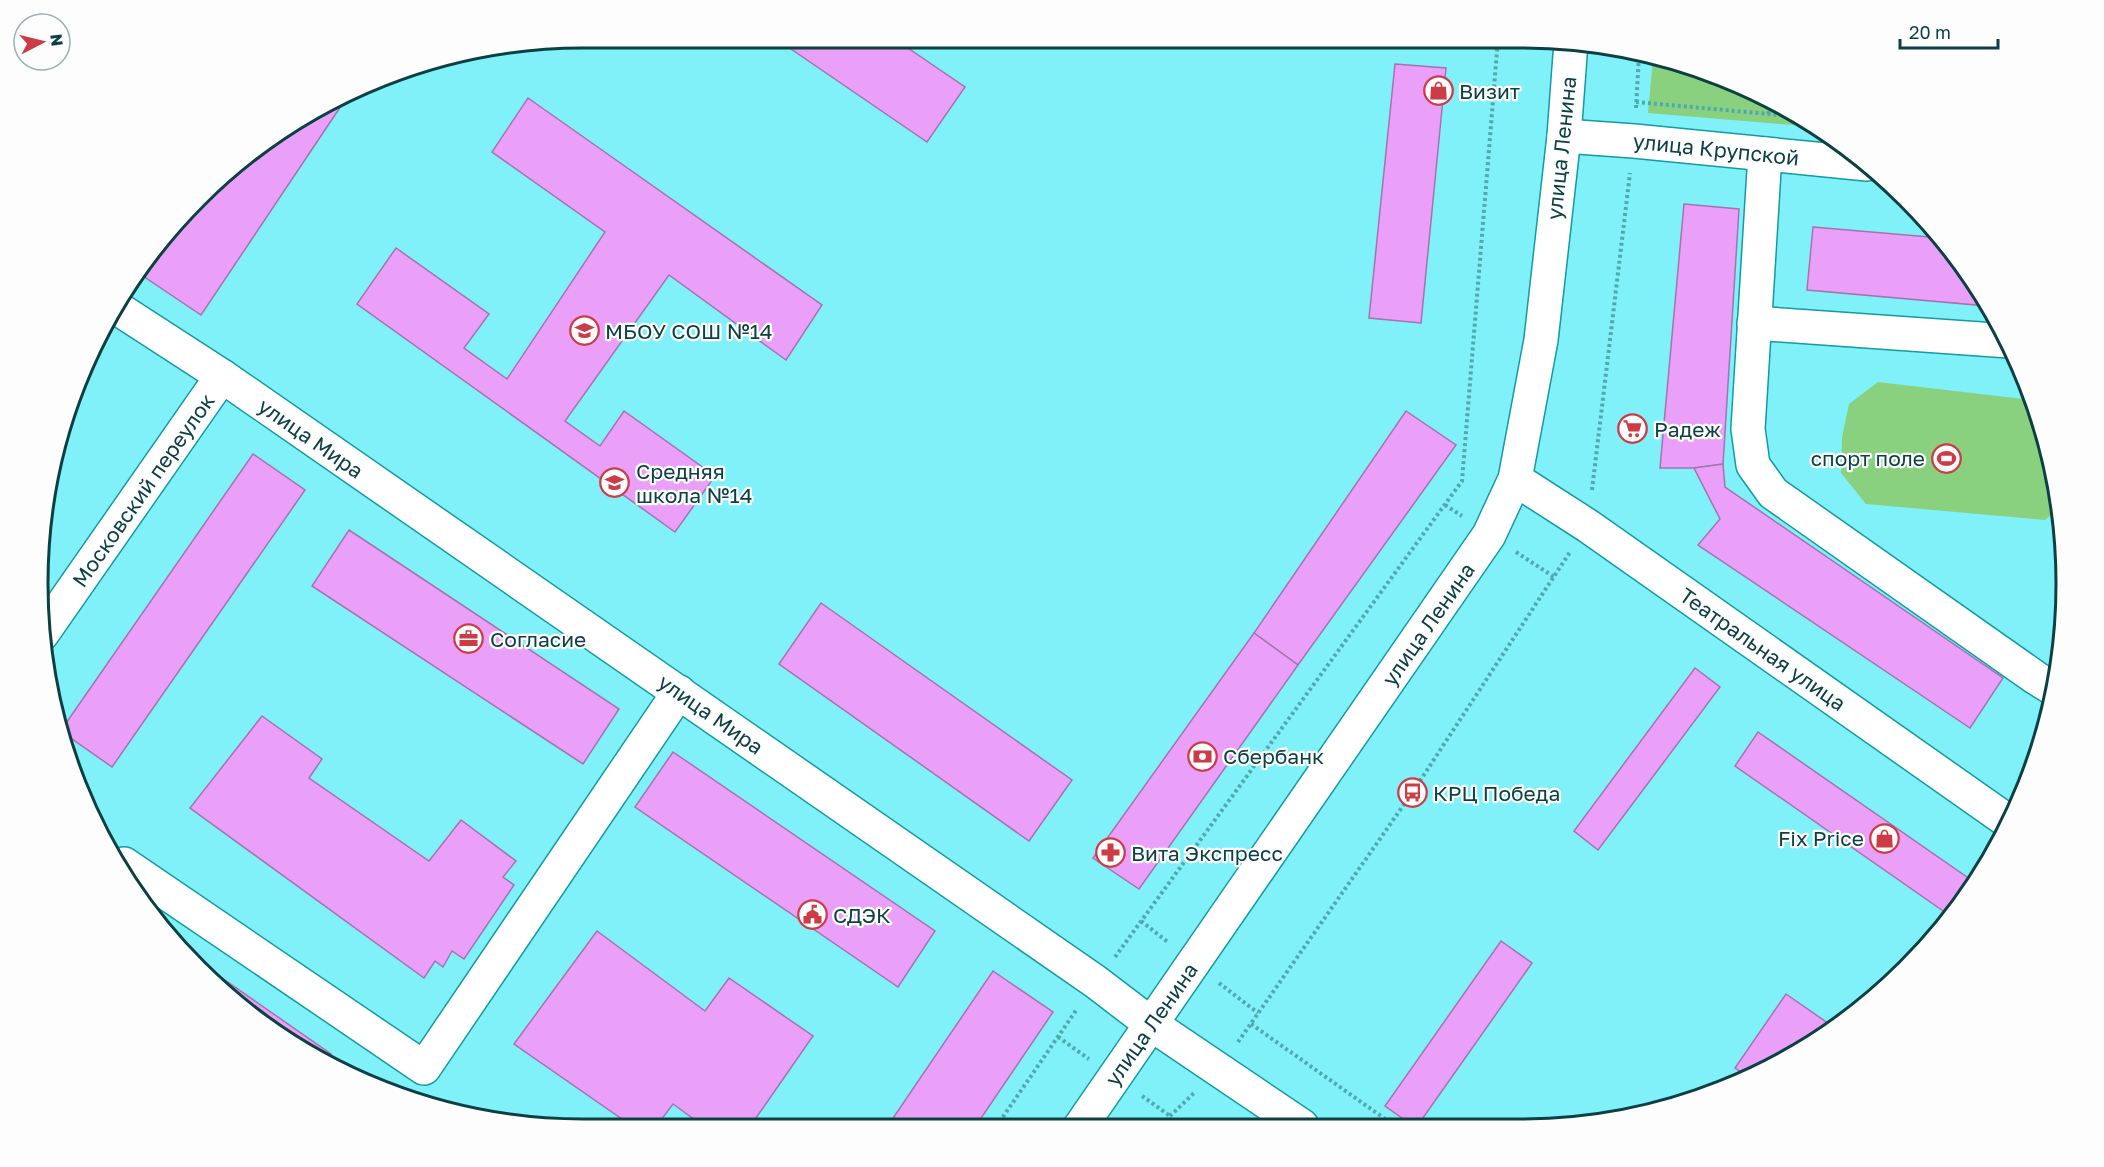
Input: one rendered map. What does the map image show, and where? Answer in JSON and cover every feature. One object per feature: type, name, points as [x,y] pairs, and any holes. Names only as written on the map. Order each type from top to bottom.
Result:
[{"type":"street","name":"улица Ленина","points":[[1085,1119],[1489,535],[1515,479],[1541,340],[1564,136],[1570,51]]},
{"type":"street","name":"улица Крупской","points":[[1564,136],[1850,162]]},
{"type":"street","points":[[1765,153],[1748,429],[1753,465],[1773,493],[2047,684]]},
{"type":"street","name":"улица Мира","points":[[123,312],[222,376],[1096,982],[1151,1024],[1292,1119]]},
{"type":"street","points":[[1754,323],[1997,339]]},
{"type":"street","name":"Московский переулок","points":[[50,623],[222,376]]},
{"type":"street","name":"Театральная улица","points":[[1515,479],[1588,526],[2002,817]]},
{"type":"street","points":[[130,868],[424,1068],[679,692]]},
{"type":"path","points":[[1002,1119],[1096,982],[1462,481],[1497,48]]},
{"type":"path","points":[[1636,102],[1779,115]]},
{"type":"path","points":[[1768,114],[1770,110]]},
{"type":"path","points":[[1251,1024],[1386,1119]]},
{"type":"green space","points":[[1652,64],[1693,76],[1725,89],[1757,103],[1797,125],[1648,113]]},
{"type":"green space","name":"спорт поле","points":[[1878,382],[2023,399],[2038,445],[2051,515],[2045,520],[1866,504],[1841,473],[1842,437],[1849,404]]},
{"type":"building","points":[[790,48],[908,48],[965,87],[927,142]]},
{"type":"building","points":[[1395,64],[1446,68],[1421,323],[1369,318]]},
{"type":"building","name":"МБОУ СОШ №14","points":[[528,98],[822,305],[786,360],[669,275],[565,421],[600,446],[624,411],[715,476],[675,532],[357,304],[396,248],[489,314],[464,348],[507,379],[605,232],[492,152]]},
{"type":"building","points":[[341,106],[201,315],[145,277],[181,230],[230,181],[286,138]]},
{"type":"building","points":[[1684,204],[1739,209],[1723,464],[1694,468],[1660,468]]},
{"type":"building","points":[[1813,227],[1928,237],[1966,286],[1977,305],[1807,290]]},
{"type":"building","points":[[1406,411],[1456,445],[1298,665],[1254,633]]},
{"type":"building","points":[[253,454],[305,490],[112,767],[71,738],[66,723]]},
{"type":"building","points":[[1723,464],[1725,487],[2003,678],[1970,728],[1698,545],[1720,519],[1694,468]]},
{"type":"building","points":[[349,530],[619,709],[583,764],[312,586]]},
{"type":"building","points":[[821,603],[1072,780],[1029,841],[779,664]]},
{"type":"building","points":[[1254,633],[1298,665],[1139,889],[1093,858]]},
{"type":"building","points":[[1695,668],[1720,687],[1598,850],[1574,831]]},
{"type":"building","points":[[262,716],[322,759],[309,778],[429,861],[461,820],[516,861],[503,877],[514,885],[464,959],[452,951],[443,967],[435,961],[424,978],[190,808]]},
{"type":"building","points":[[1758,732],[1968,878],[1943,911],[1735,766]]},
{"type":"building","points":[[673,752],[935,931],[898,987],[635,807]]},
{"type":"building","points":[[597,931],[705,1011],[729,978],[813,1036],[755,1119],[694,1119],[673,1104],[662,1119],[622,1119],[514,1044]]},
{"type":"building","points":[[1501,941],[1532,963],[1422,1119],[1403,1119],[1385,1106]]},
{"type":"building","points":[[993,971],[1053,1012],[980,1119],[892,1119]]},
{"type":"building","points":[[221,977],[331,1054],[286,1029]]},
{"type":"building","points":[[1786,994],[1827,1022],[1757,1064],[1740,1071],[1735,1068]]},
{"type":"place","name":"Визит","points":[[1438,91]]},
{"type":"place","name":"МБОУ СОШ №14","points":[[584,331]]},
{"type":"place","name":"Радеж","points":[[1633,429]]},
{"type":"place","name":"спорт поле","points":[[1946,458]]},
{"type":"place","name":"Средняя школа №14","points":[[615,483]]},
{"type":"place","name":"Согласие","points":[[469,639]]},
{"type":"place","name":"Сбербанк","points":[[1202,756]]},
{"type":"place","name":"КРЦ Победа","points":[[1412,793]]},
{"type":"place","name":"Fix Price","points":[[1885,838]]},
{"type":"place","name":"Вита Экспресс","points":[[1110,853]]},
{"type":"place","name":"СДЭК","points":[[812,915]]}]
